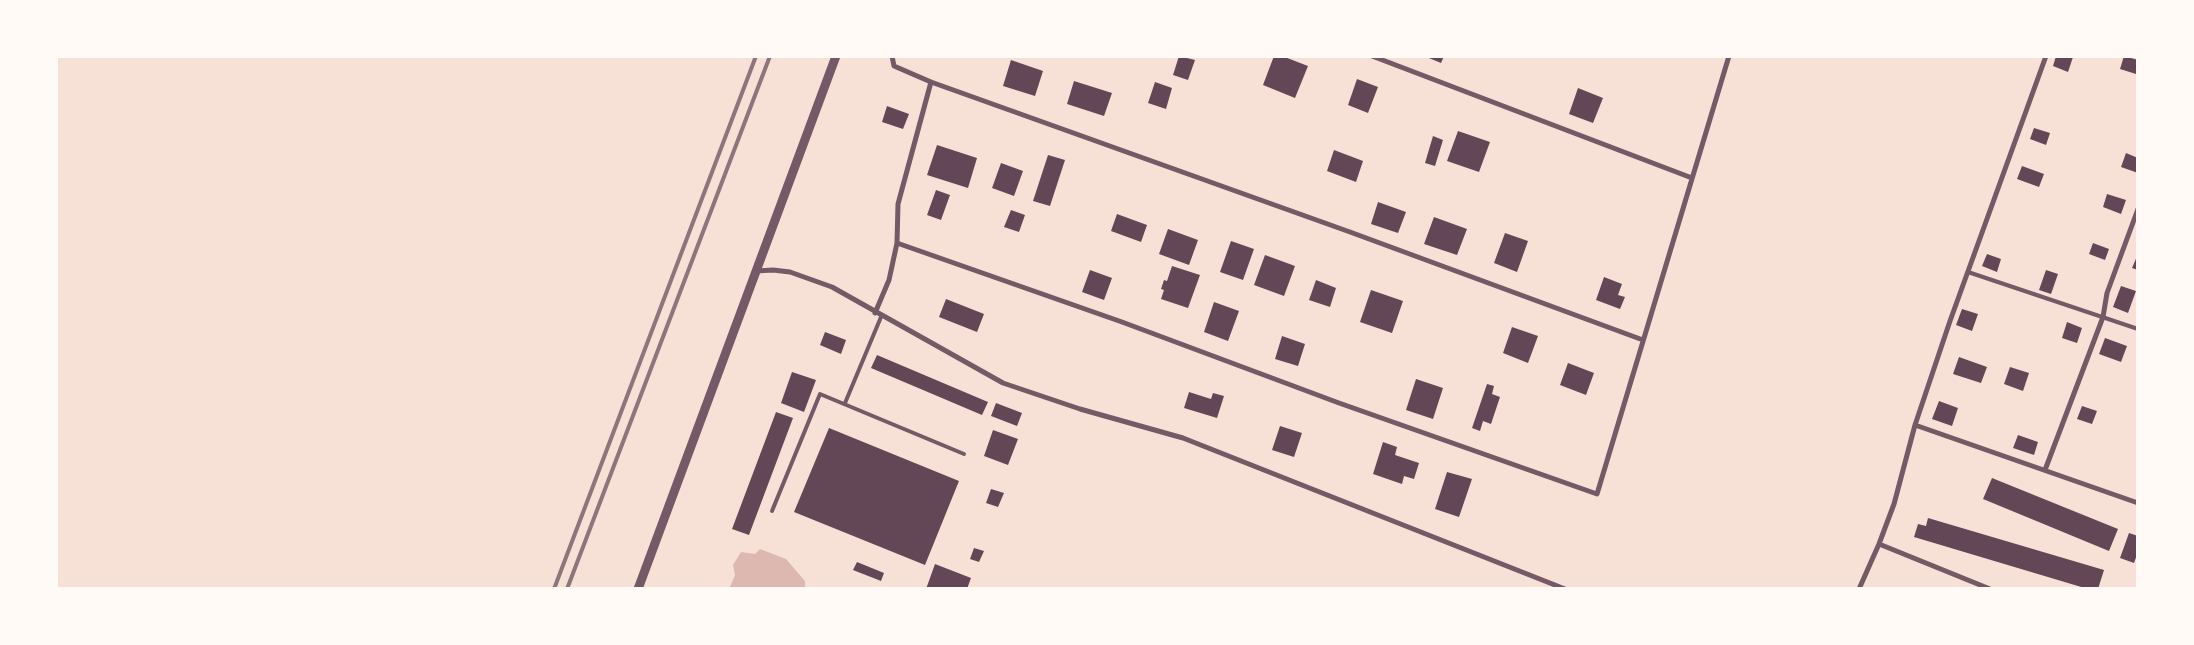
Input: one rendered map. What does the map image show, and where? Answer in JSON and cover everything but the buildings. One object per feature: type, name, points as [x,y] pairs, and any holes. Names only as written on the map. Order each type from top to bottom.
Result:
[{"type":"street","points":[[638,589],[836,56]]},
{"type":"street","points":[[892,56],[894,66],[931,82],[1350,232],[1643,340]]},
{"type":"street","points":[[1372,56],[1692,178]]},
{"type":"street","points":[[896,243],[1122,322],[1339,403],[1597,494],[1729,56]]},
{"type":"street","points":[[1859,589],[1894,504],[1915,425],[2046,56]]},
{"type":"street","points":[[875,313],[889,280],[896,243],[898,204],[931,82]]},
{"type":"street","points":[[2045,470],[2103,317],[2107,293],[2138,209]]},
{"type":"street","points":[[756,271],[790,272],[832,287],[881,317],[1003,383],[1080,409],[1183,438],[1565,589]]},
{"type":"street","points":[[1915,425],[2138,503]]},
{"type":"street","points":[[1879,544],[1990,589]]},
{"type":"lane","points":[[1968,272],[2138,329]]},
{"type":"lane","points":[[845,403],[881,317]]},
{"type":"lane","points":[[772,511],[820,394],[964,454]]},
{"type":"shaded area","points":[[760,549],[786,559],[805,581],[805,589],[729,589],[735,575],[733,565],[741,552],[755,554]]},
{"type":"railway","points":[[554,589],[756,56]]},
{"type":"railway","points":[[567,589],[770,56]]}]
